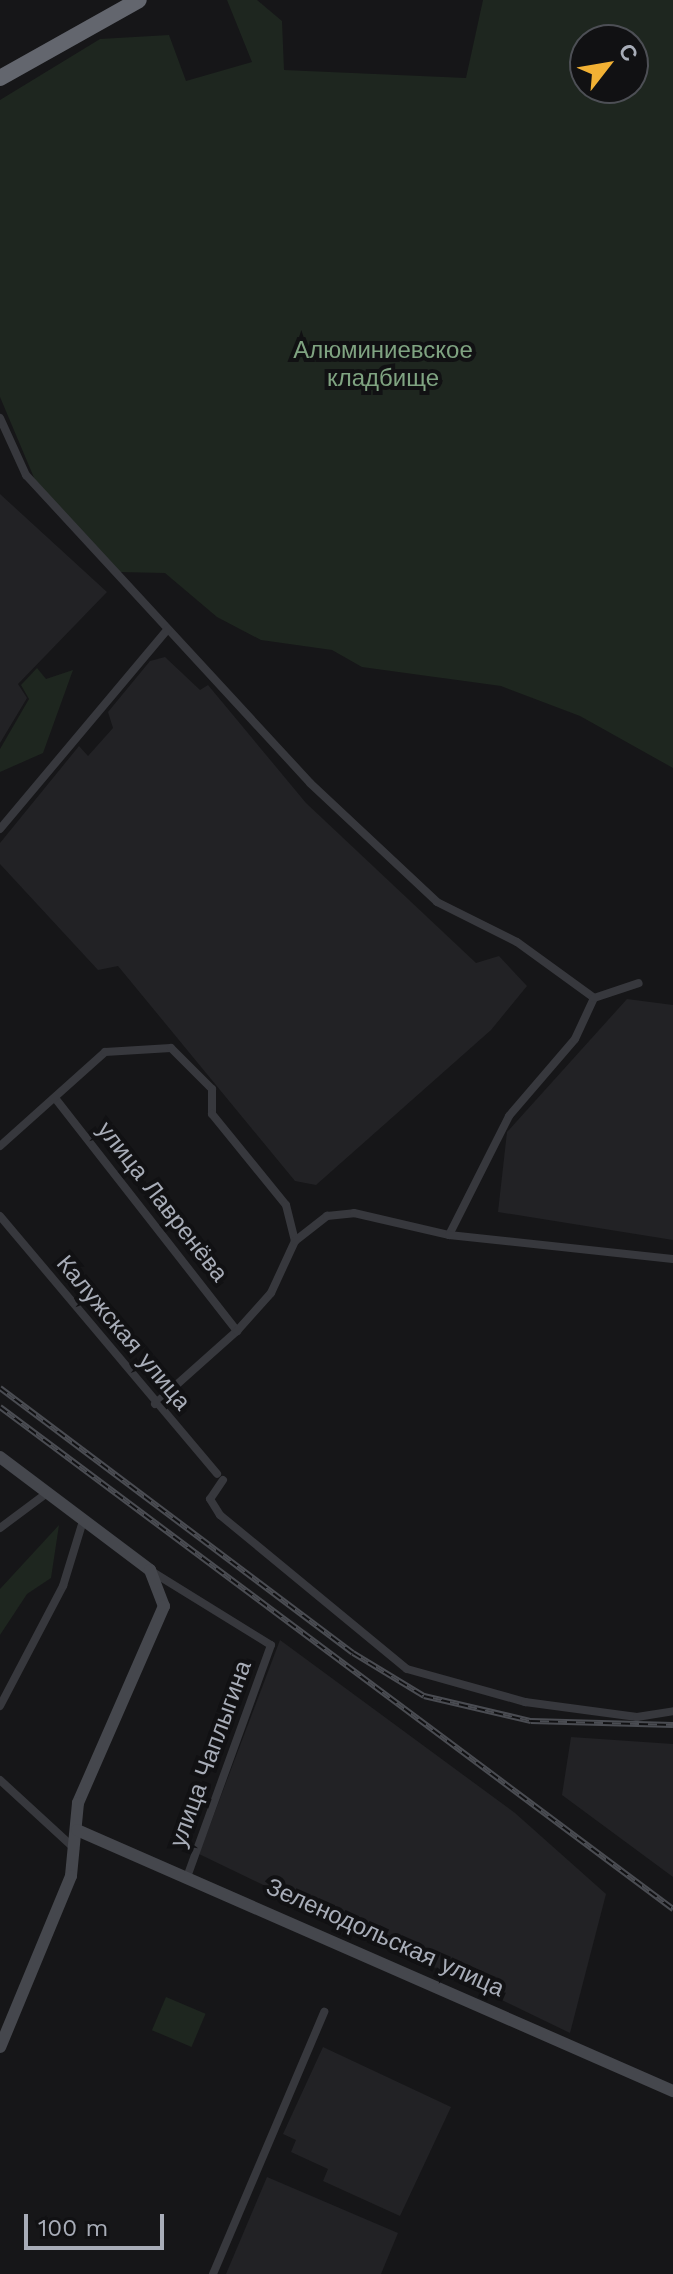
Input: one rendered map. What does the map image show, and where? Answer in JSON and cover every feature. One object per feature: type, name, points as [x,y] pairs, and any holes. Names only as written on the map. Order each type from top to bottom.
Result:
[{"type":"highway","points":[[0,78],[134,1]]},
{"type":"street","points":[[0,418],[26,475],[310,783],[437,902],[517,942],[594,998]]},
{"type":"street","points":[[0,829],[168,629]]},
{"type":"street","points":[[449,1235],[509,1116],[575,1039],[594,998],[639,983]]},
{"type":"street","points":[[0,1146],[105,1052],[171,1048],[212,1089],[212,1114],[286,1205],[295,1241]]},
{"type":"street","name":"улица Лавренёва","points":[[55,1098],[237,1331]]},
{"type":"street","points":[[155,1404],[237,1331],[271,1293],[295,1241],[327,1216],[354,1213],[449,1235],[673,1259]]},
{"type":"street","name":"Калужская улица","points":[[0,1216],[155,1404],[220,1477],[210,1499],[220,1515],[407,1669],[525,1702],[637,1717],[673,1711]]},
{"type":"street","points":[[0,1457],[150,1570],[164,1606],[78,1803],[75,1849],[0,2047]]},
{"type":"street","points":[[0,1528],[47,1493]]},
{"type":"street","points":[[0,1706],[63,1586],[83,1521]]},
{"type":"street","name":"улица Чаплыгина","points":[[150,1570],[271,1645],[187,1877]]},
{"type":"street","points":[[0,1780],[75,1849]]},
{"type":"street","name":"Зеленодольская улица","points":[[77,1830],[673,2091]]},
{"type":"street","points":[[213,2274],[324,2012]]},
{"type":"shaded area","points":[[0,494],[107,592],[18,684],[27,698],[0,743]]},
{"type":"shaded area","points":[[165,657],[200,690],[208,685],[306,803],[476,963],[499,956],[527,986],[491,1030],[316,1185],[295,1181],[118,966],[98,970],[0,864],[0,843],[79,746],[88,756],[113,728],[108,712],[150,661]]},
{"type":"shaded area","points":[[627,999],[673,1005],[673,1240],[498,1212],[507,1132]]},
{"type":"shaded area","points":[[280,1640],[515,1813],[606,1894],[570,2033],[199,1854]]},
{"type":"shaded area","points":[[571,1737],[673,1744],[673,1877],[562,1795]]},
{"type":"shaded area","points":[[323,2047],[451,2107],[400,2216],[323,2181],[328,2169],[291,2152],[296,2140],[283,2134]]},
{"type":"shaded area","points":[[267,2177],[398,2233],[381,2274],[226,2274]]},
{"type":"green space","name":"Алюминиевское кладбище","points":[[227,0],[257,0],[282,21],[284,70],[466,78],[483,0],[673,0],[673,768],[580,716],[501,686],[362,667],[332,650],[261,640],[217,617],[165,573],[118,572],[35,480],[0,397],[0,100],[100,39],[169,35],[186,81],[252,62]]},
{"type":"green space","points":[[37,668],[46,679],[73,670],[43,753],[0,772],[0,749],[29,699],[21,685]]},
{"type":"green space","points":[[59,1525],[51,1578],[27,1594],[0,1635],[0,1589]]},
{"type":"green space","points":[[166,1997],[206,2014],[192,2047],[152,2030]]},
{"type":"railway","points":[[0,1388],[353,1653],[424,1696],[531,1721],[673,1725]]},
{"type":"railway","points":[[0,1407],[673,1909]]}]
